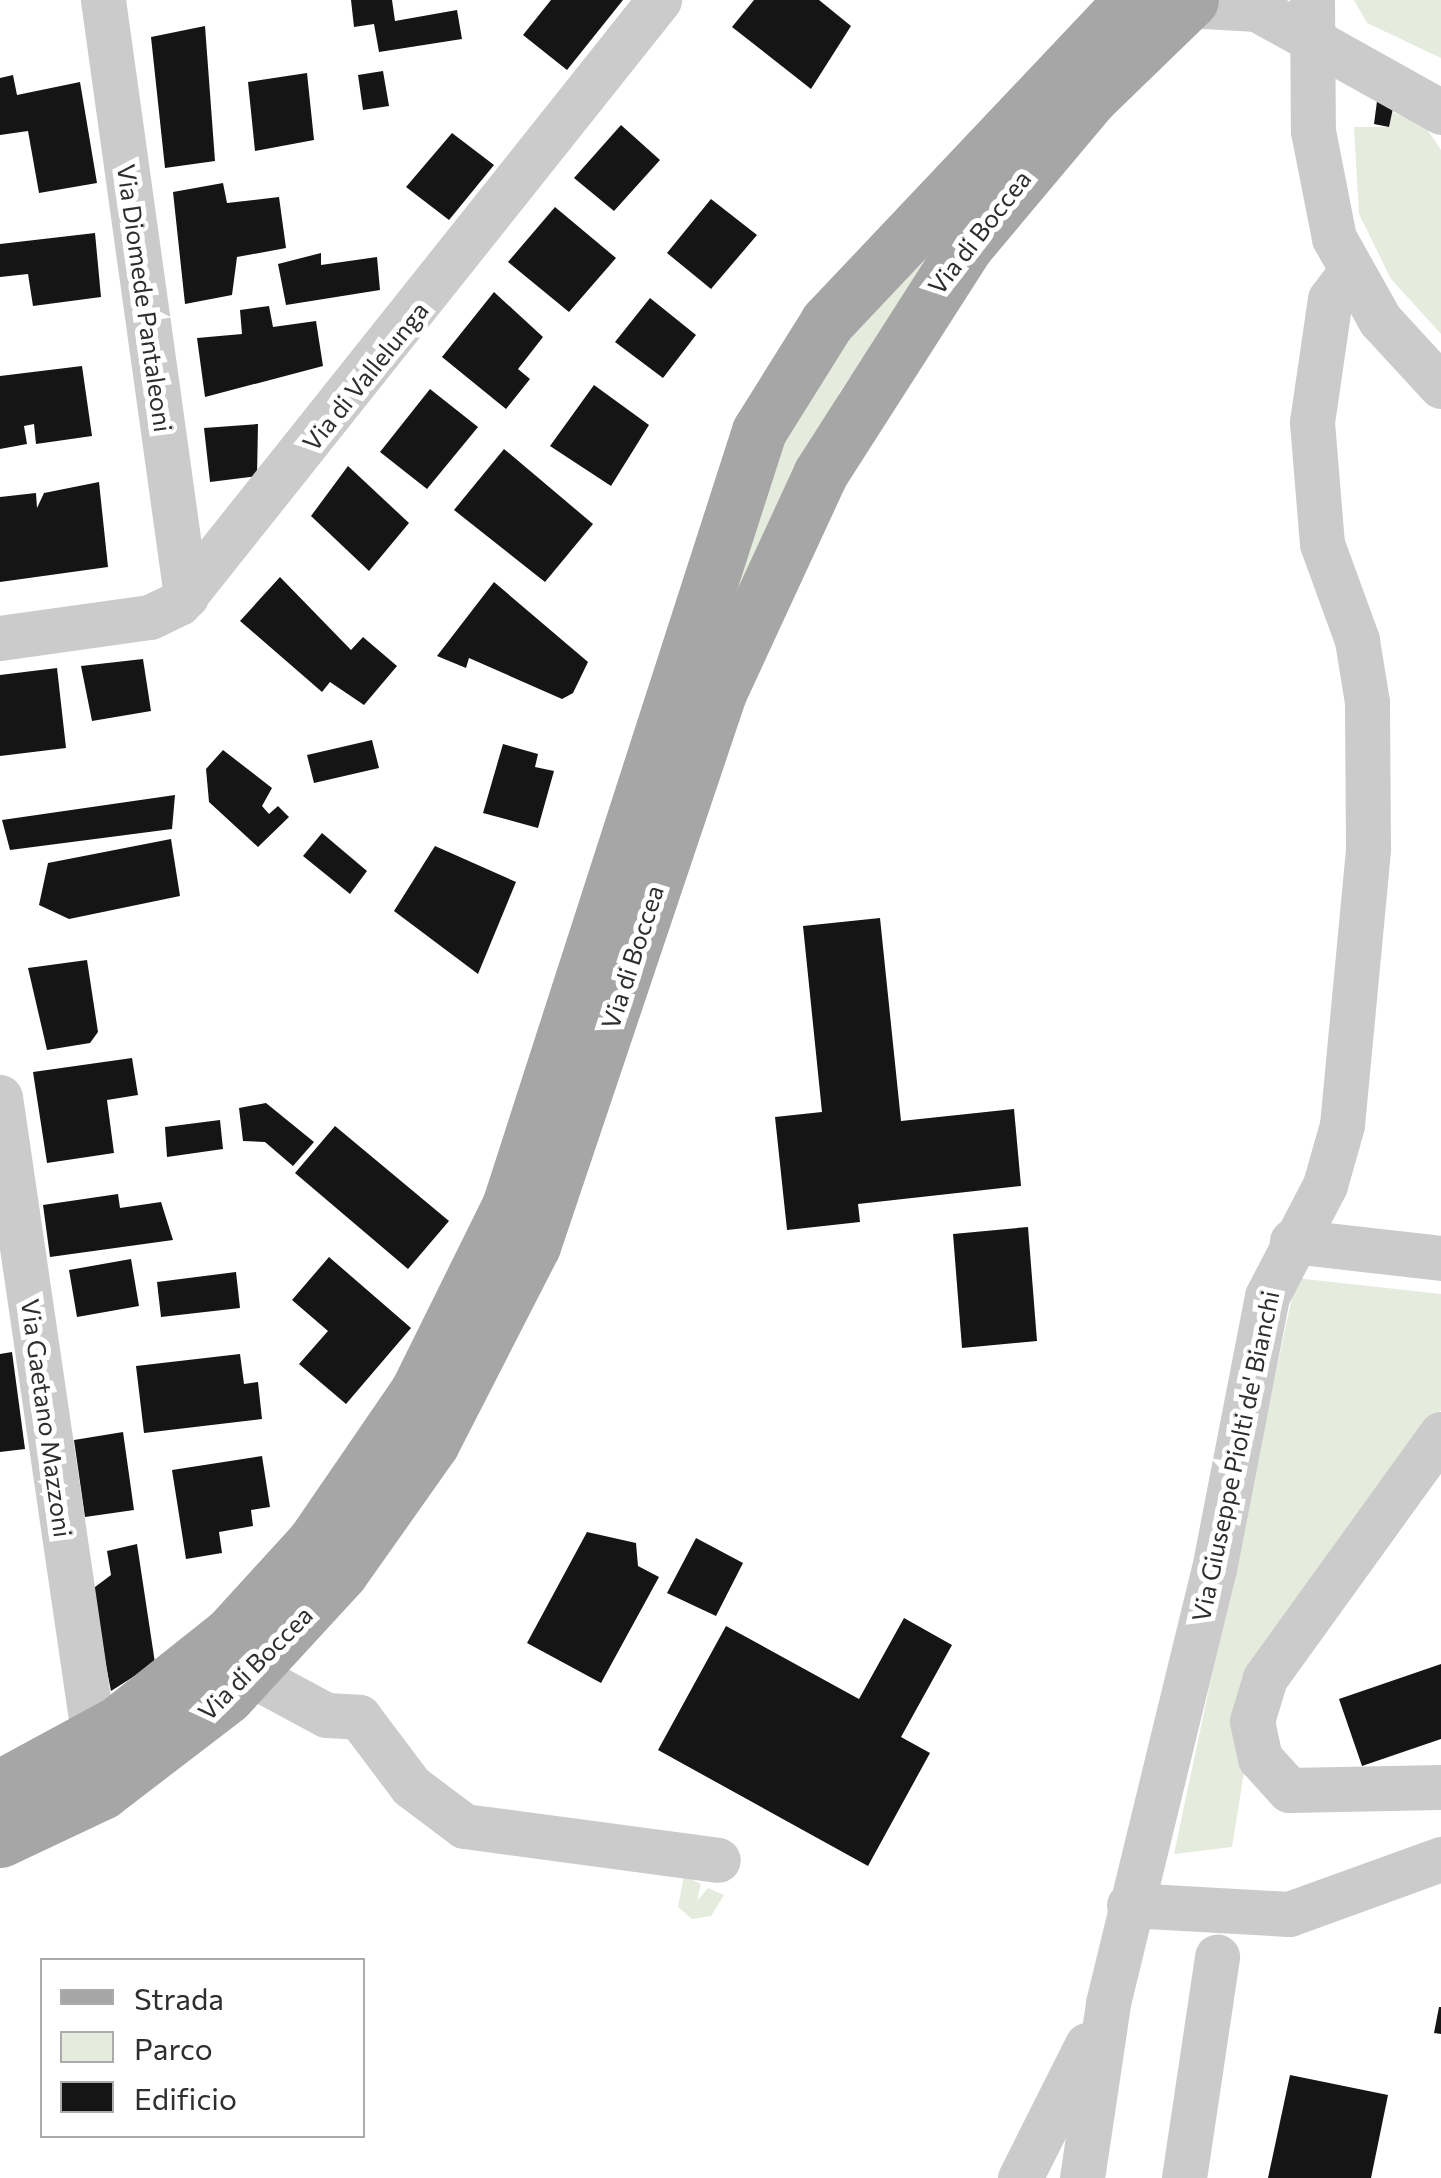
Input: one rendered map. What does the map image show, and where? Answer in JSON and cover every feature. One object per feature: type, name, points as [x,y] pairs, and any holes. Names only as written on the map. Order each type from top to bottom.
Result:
[{"type":"main road","name":"Via di Boccea","points":[[0,1787],[94,1739],[204,1657],[314,1542],[468,1298],[529,1146],[734,493],[796,363],[927,208],[1132,0]]},
{"type":"main road","name":"Via di Boccea","points":[[0,1840],[102,1792],[250,1674],[391,1504],[503,1312],[575,1135],[719,694],[828,460],[976,233],[1091,98],[1188,2]]},
{"type":"main road","points":[[0,1876],[102,1792]]},
{"type":"street","name":"Via Diomede Pantaleoni","points":[[103,0],[186,596]]},
{"type":"street","name":"Via di Vallelunga","points":[[0,638],[150,617],[186,596],[658,0]]},
{"type":"street","points":[[1188,2],[1257,9],[1312,21],[1441,112]]},
{"type":"street","points":[[1312,21],[1318,173],[1349,274],[1441,386]]},
{"type":"street","name":"Via Giuseppe Piolti de' Bianchi","points":[[1082,2178],[1108,2003],[1214,1569],[1267,1296],[1324,1185],[1342,1125],[1368,848],[1366,682],[1322,544],[1312,422],[1330,299],[1349,274]]},
{"type":"street","name":"Via Gaetano Mazzoni","points":[[0,1097],[94,1739]]},
{"type":"street","points":[[1292,1241],[1441,1258]]},
{"type":"street","points":[[1441,1434],[1265,1678],[1252,1721],[1260,1758],[1289,1790],[1441,1787]]},
{"type":"street","points":[[250,1674],[326,1715],[360,1717],[411,1786],[464,1826],[718,1860]]},
{"type":"street","points":[[1129,1905],[1289,1914],[1441,1859]]},
{"type":"street","points":[[1184,2178],[1217,1956]]},
{"type":"street","points":[[1020,2178],[1108,2003]]},
{"type":"green space","points":[[1354,0],[1441,0],[1441,58],[1367,23]]},
{"type":"green space","points":[[1392,112],[1425,126],[1441,150],[1441,334],[1391,279],[1359,214],[1354,127],[1389,127]]},
{"type":"green space","points":[[961,221],[841,390],[728,620],[782,436],[866,312]]},
{"type":"green space","points":[[1296,1278],[1441,1294],[1441,1410],[1260,1674],[1232,1847],[1174,1854]]},
{"type":"green space","points":[[684,1876],[701,1884],[697,1901],[708,1888],[724,1895],[711,1916],[692,1919],[678,1907]]},
{"type":"building","points":[[351,0],[392,0],[395,21],[457,10],[462,39],[379,52],[374,24],[354,27]]},
{"type":"building","points":[[551,0],[623,0],[567,70],[523,35]]},
{"type":"building","points":[[754,0],[819,0],[851,26],[811,89],[732,27]]},
{"type":"building","points":[[205,26],[215,161],[165,168],[151,37]]},
{"type":"building","points":[[383,71],[389,106],[363,110],[358,75]]},
{"type":"building","points":[[307,73],[314,140],[255,151],[248,82]]},
{"type":"building","points":[[13,75],[17,95],[80,82],[97,183],[39,193],[28,131],[0,135],[0,78]]},
{"type":"building","points":[[1379,86],[1396,94],[1389,127],[1374,124]]},
{"type":"building","points":[[621,125],[660,160],[614,211],[574,178]]},
{"type":"building","points":[[452,133],[494,165],[449,220],[406,187]]},
{"type":"building","points":[[223,183],[227,203],[279,197],[286,248],[237,257],[232,295],[185,304],[173,192]]},
{"type":"building","points":[[711,199],[757,235],[711,289],[667,253]]},
{"type":"building","points":[[555,207],[616,258],[569,312],[508,262]]},
{"type":"building","points":[[95,233],[101,297],[33,306],[28,274],[0,277],[0,244]]},
{"type":"building","points":[[321,253],[321,265],[377,257],[380,290],[286,305],[278,264]]},
{"type":"building","points":[[494,292],[543,337],[518,369],[530,379],[506,409],[442,357]]},
{"type":"building","points":[[650,298],[696,335],[663,378],[615,342]]},
{"type":"building","points":[[269,306],[273,327],[316,321],[323,366],[205,397],[197,338],[242,334],[240,310]]},
{"type":"building","points":[[82,366],[92,436],[36,444],[34,424],[24,426],[27,444],[0,449],[0,376]]},
{"type":"building","points":[[594,385],[649,425],[611,486],[550,446]]},
{"type":"building","points":[[430,389],[478,427],[427,489],[380,452]]},
{"type":"building","points":[[258,424],[257,476],[210,482],[204,428]]},
{"type":"building","points":[[504,449],[593,524],[545,582],[454,510]]},
{"type":"building","points":[[348,466],[409,523],[369,571],[311,516]]},
{"type":"building","points":[[99,482],[108,567],[0,582],[0,497],[36,493],[37,508],[44,493]]},
{"type":"building","points":[[280,577],[351,650],[363,637],[397,666],[364,705],[330,682],[322,692],[240,621]]},
{"type":"building","points":[[494,582],[588,662],[573,693],[562,699],[469,658],[466,668],[437,656]]},
{"type":"building","points":[[143,659],[151,711],[92,721],[81,666]]},
{"type":"building","points":[[57,668],[66,748],[0,756],[0,675]]},
{"type":"building","points":[[372,740],[379,768],[314,783],[307,755]]},
{"type":"building","points":[[503,744],[538,754],[535,767],[554,771],[538,828],[483,813]]},
{"type":"building","points":[[223,750],[272,788],[262,806],[269,814],[278,806],[289,817],[258,847],[209,802],[206,769]]},
{"type":"building","points":[[175,795],[172,829],[10,850],[2,820]]},
{"type":"building","points":[[322,833],[367,871],[350,894],[303,856]]},
{"type":"building","points":[[171,839],[180,896],[69,919],[39,905],[48,863]]},
{"type":"building","points":[[435,846],[516,882],[478,974],[394,911]]},
{"type":"building","points":[[880,918],[901,1121],[1014,1109],[1021,1186],[858,1204],[860,1222],[787,1230],[775,1117],[822,1112],[803,926]]},
{"type":"building","points":[[87,960],[98,1032],[90,1043],[47,1050],[28,968]]},
{"type":"building","points":[[132,1058],[138,1095],[107,1100],[114,1153],[47,1163],[33,1072]]},
{"type":"building","points":[[266,1103],[314,1142],[293,1166],[265,1142],[243,1141],[239,1108]]},
{"type":"building","points":[[220,1120],[223,1149],[167,1157],[165,1127]]},
{"type":"building","points":[[335,1126],[449,1221],[408,1269],[295,1173]]},
{"type":"building","points":[[118,1194],[120,1208],[161,1202],[173,1240],[50,1257],[43,1205]]},
{"type":"building","points":[[1028,1227],[1037,1341],[962,1348],[953,1234]]},
{"type":"building","points":[[329,1257],[411,1328],[346,1404],[299,1364],[328,1331],[292,1300]]},
{"type":"building","points":[[131,1259],[139,1306],[77,1317],[69,1270]]},
{"type":"building","points":[[236,1272],[240,1308],[161,1317],[157,1282]]},
{"type":"building","points":[[12,1352],[25,1449],[0,1452],[0,1354]]},
{"type":"building","points":[[240,1354],[244,1384],[258,1382],[262,1419],[144,1433],[136,1366]]},
{"type":"building","points":[[123,1432],[134,1510],[85,1517],[74,1440]]},
{"type":"building","points":[[262,1456],[270,1507],[251,1510],[253,1526],[219,1532],[222,1553],[186,1559],[172,1470]]},
{"type":"building","points":[[587,1532],[636,1543],[638,1566],[659,1577],[601,1683],[527,1643]]},
{"type":"building","points":[[696,1538],[743,1563],[716,1616],[667,1593]]},
{"type":"building","points":[[137,1544],[155,1663],[111,1691],[91,1590],[111,1575],[107,1551]]},
{"type":"building","points":[[904,1618],[952,1645],[901,1737],[930,1753],[868,1866],[658,1750],[726,1626],[859,1699]]},
{"type":"building","points":[[1441,1664],[1441,1739],[1362,1766],[1339,1699]]},
{"type":"building","points":[[1441,2007],[1441,2034],[1434,2033]]},
{"type":"building","points":[[1290,2075],[1388,2095],[1371,2178],[1268,2178]]}]
